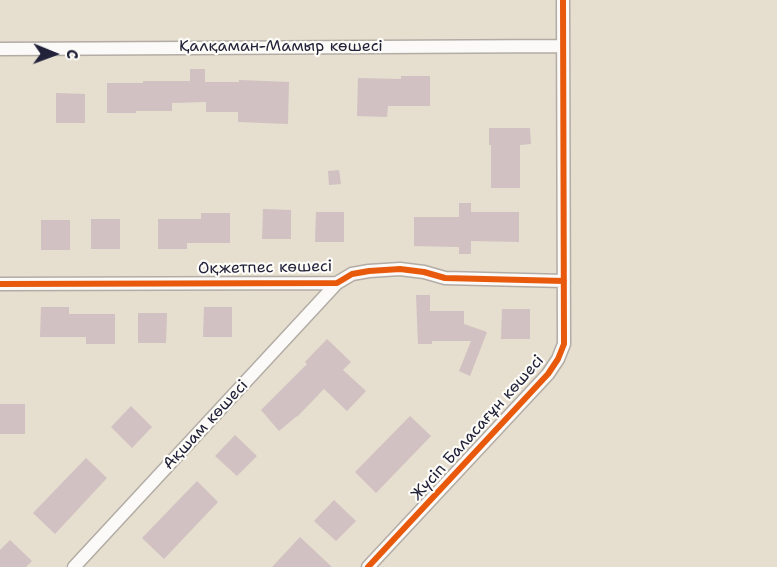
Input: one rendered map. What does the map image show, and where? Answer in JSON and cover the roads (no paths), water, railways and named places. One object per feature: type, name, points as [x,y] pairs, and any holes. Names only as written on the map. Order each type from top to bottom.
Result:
[{"type":"street","name":"Жүсіп Баласағұн көшесі","points":[[368,567],[548,374],[564,344],[562,0]]},
{"type":"street","name":"Қалқаман-Мамыр көшесі","points":[[0,49],[562,46]]},
{"type":"street","name":"Оқжетпес көшесі","points":[[0,284],[337,283],[352,274],[400,269],[445,278],[564,281]]},
{"type":"street","name":"Ақшам көшесі","points":[[74,567],[337,283]]}]
